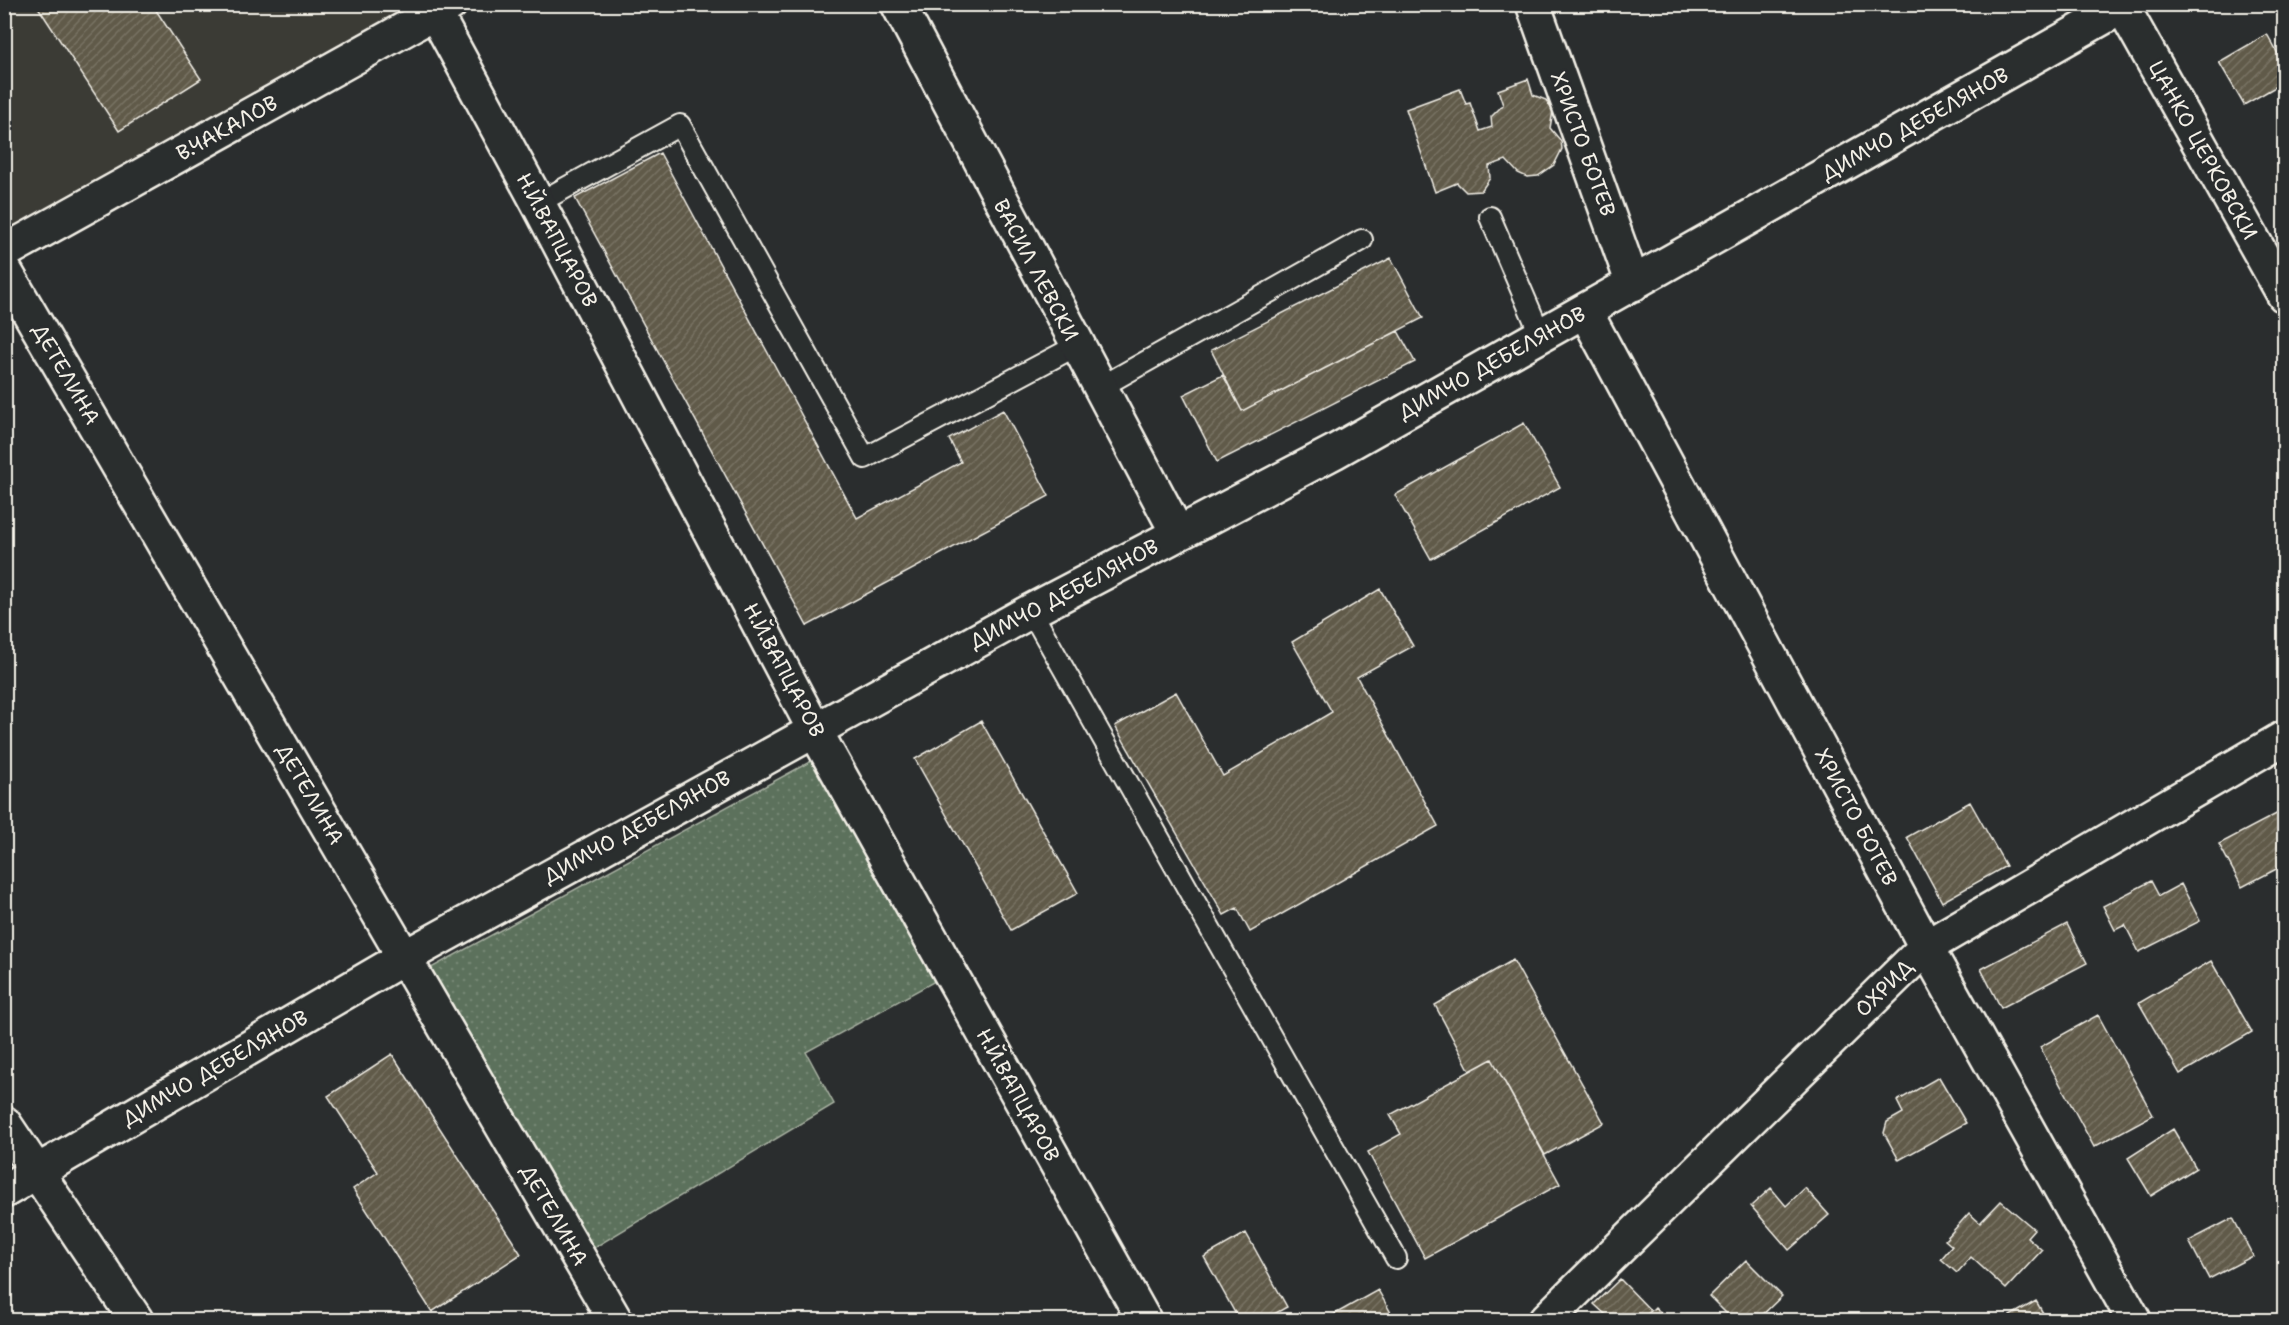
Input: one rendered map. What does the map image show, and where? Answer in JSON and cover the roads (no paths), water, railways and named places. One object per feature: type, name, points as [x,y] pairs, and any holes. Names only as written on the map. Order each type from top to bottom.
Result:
[{"type":"street","name":"ВАСИЛ ЛЕВСКИ","points":[[898,4],[1076,346],[1178,534]]},
{"type":"street","name":"ХРИСТО БОТЕВ","points":[[1533,4],[1633,284]]},
{"type":"street","name":"ДИМЧО ДЕБЕЛЯНОВ","points":[[4,1191],[405,957],[1031,611],[1334,452],[2123,5]]},
{"type":"street","name":"ЦАНКО ЦЕРКОВСКИ","points":[[2123,5],[2284,295]]},
{"type":"street","name":"Н.Й.ВАПЦАРОВ","points":[[443,7],[538,203],[814,729],[1144,1320]]},
{"type":"street","name":"В.ЧАКАЛОВ","points":[[4,252],[443,7]]},
{"type":"street","name":"ДЕТЕЛИНА","points":[[4,269],[615,1320]]},
{"type":"street","name":"ХРИСТО БОТЕВ","points":[[1585,311],[1926,947],[2134,1320]]},
{"type":"street","name":"ОХРИД","points":[[1546,1320],[1926,947],[2284,738]]},
{"type":"street","points":[[4,1123],[136,1320]]},
{"type":"lane","points":[[538,203],[680,125],[866,458],[1076,346]]},
{"type":"lane","points":[[1490,218],[1541,336]]},
{"type":"lane","points":[[1099,388],[1362,240]]},
{"type":"lane","points":[[1031,611],[1396,1258]]}]
